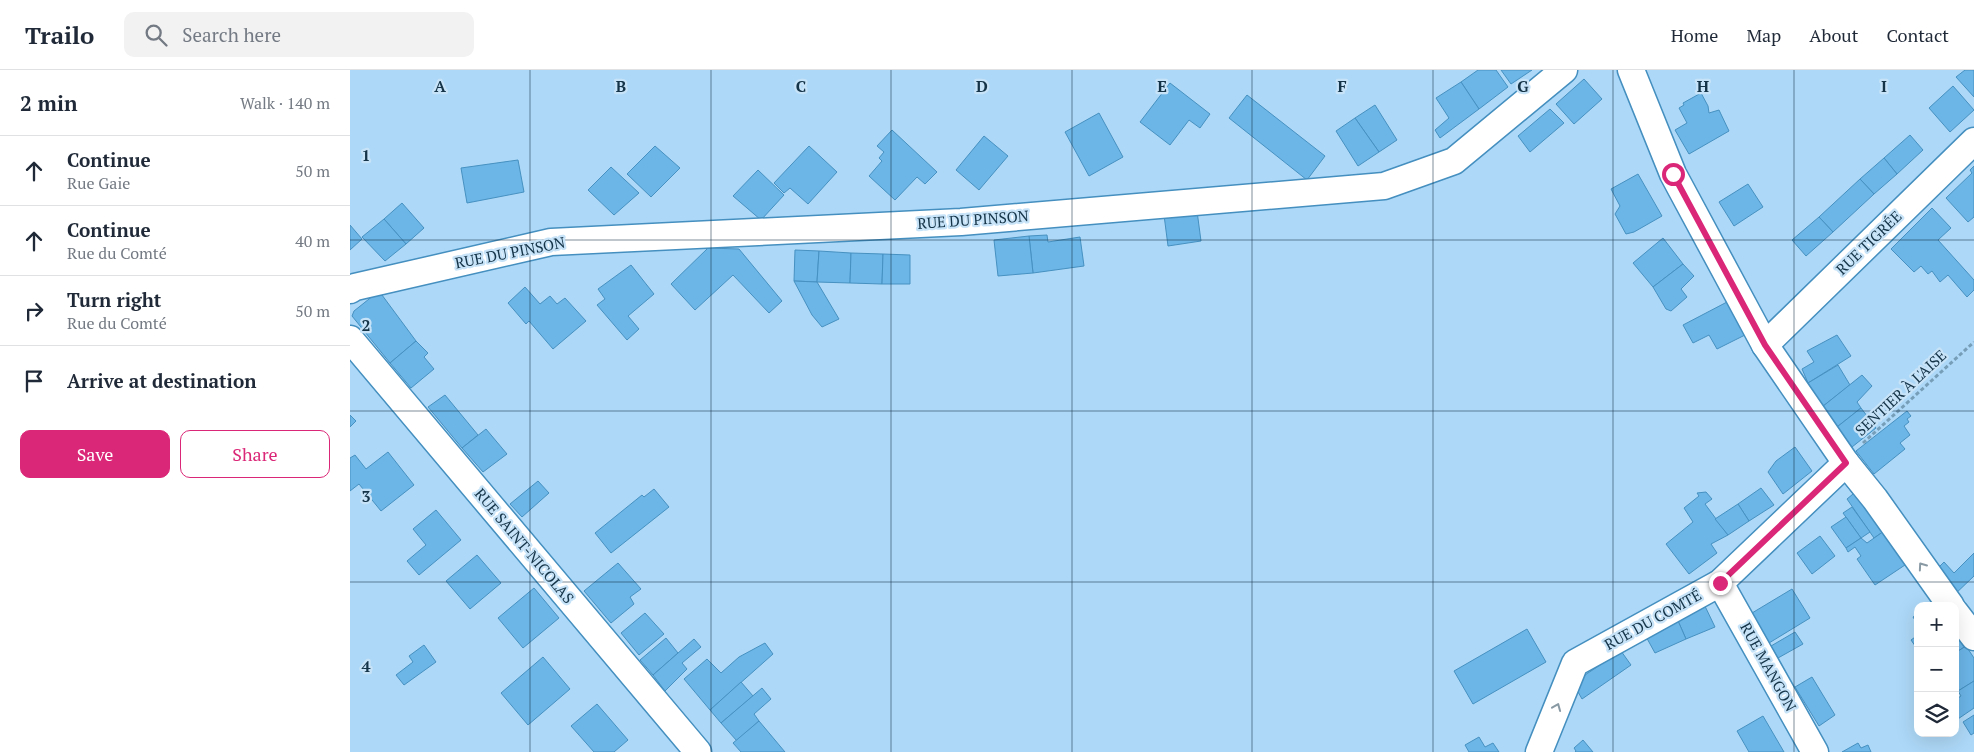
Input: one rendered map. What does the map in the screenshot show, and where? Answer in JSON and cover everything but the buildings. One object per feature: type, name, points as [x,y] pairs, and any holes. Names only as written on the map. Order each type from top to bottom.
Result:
[{"type":"street","name":"RUE DU PINSON","points":[[350,290],[355,287],[551,242],[961,222],[1384,186],[1454,161],[1564,70]]},
{"type":"street","points":[[1631,70],[1673,174],[1765,345],[1846,463],[1875,499],[1948,602]]},
{"type":"street","name":"RUE TIGRÉE","points":[[1765,345],[1974,141]]},
{"type":"street","name":"RUE SAINT-NICOLAS","points":[[350,339],[698,752]]},
{"type":"street","name":"RUE DU COMTÉ","points":[[1540,752],[1575,663],[1720,583],[1846,463]]},
{"type":"street","name":"RUE MANGON","points":[[1720,583],[1815,752]]},
{"type":"street","points":[[1959,617],[1974,637]]},
{"type":"path","name":"SENTIER À L'AISE","points":[[1846,463],[1862,444],[1974,342]]},
{"type":"route","points":[[1673,174],[1765,345],[1846,463],[1720,583]]}]
